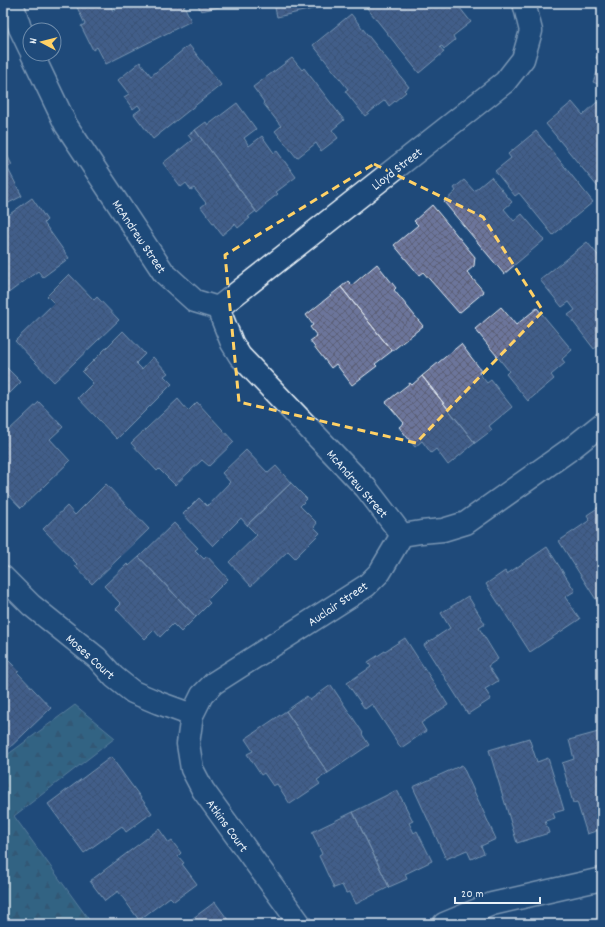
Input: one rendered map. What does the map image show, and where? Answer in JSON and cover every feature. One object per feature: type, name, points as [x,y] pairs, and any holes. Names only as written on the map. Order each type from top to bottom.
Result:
[{"type":"street","points":[[12,3],[22,32]]},
{"type":"street","name":"Lloyd Street","points":[[218,308],[506,82],[523,59],[531,31],[524,3]]},
{"type":"street","name":"McAndrew Street","points":[[36,62],[66,125],[164,273],[195,301],[218,308],[232,343],[240,356],[366,488],[402,535]]},
{"type":"street","points":[[402,535],[443,530],[466,523],[572,448],[602,424]]},
{"type":"street","name":"Auclair Street","points":[[192,715],[202,695],[214,683],[366,586],[380,572],[402,535]]},
{"type":"street","name":"Moses Court","points":[[3,577],[31,605],[98,658],[114,676],[133,692],[192,715]]},
{"type":"street","name":"Atkins Court","points":[[192,715],[188,744],[192,769],[203,790],[300,924]]},
{"type":"street","points":[[444,924],[492,904],[602,879]]},
{"type":"highlighted area","points":[[374,164],[483,217],[543,311],[416,443],[239,402],[225,255]]},
{"type":"green space","points":[[75,705],[115,738],[14,816],[92,924],[3,924],[3,758]]},
{"type":"building","points":[[75,3],[109,3],[113,11],[128,3],[183,3],[191,21],[106,64],[97,47],[93,50],[81,26],[85,24]]},
{"type":"building","points":[[197,3],[238,3],[201,11]]},
{"type":"building","points":[[274,3],[324,3],[316,4],[317,8],[277,17]]},
{"type":"building","points":[[363,3],[456,3],[471,22],[453,36],[455,40],[444,49],[442,46],[440,47],[444,52],[419,73]]},
{"type":"building","points":[[351,14],[409,87],[404,90],[406,92],[389,106],[385,100],[365,116],[345,91],[348,89],[313,45]]},
{"type":"building","points":[[189,45],[221,85],[153,139],[134,114],[141,109],[138,105],[133,109],[124,97],[129,94],[118,80],[140,62],[151,76]]},
{"type":"building","points":[[602,46],[602,60],[596,58]]},
{"type":"building","points":[[292,58],[302,70],[304,68],[344,120],[332,130],[338,138],[321,151],[316,143],[297,158],[275,131],[281,126],[263,103],[264,102],[253,87]]},
{"type":"building","points":[[602,61],[602,86],[593,82]]},
{"type":"building","points":[[572,102],[583,115],[597,102],[602,108],[602,192],[546,124]]},
{"type":"building","points":[[237,103],[256,129],[244,138],[249,146],[262,136],[274,153],[277,151],[296,177],[276,192],[278,194],[265,204],[266,205],[257,213],[195,130],[206,122],[208,125]]},
{"type":"building","points":[[195,130],[256,211],[238,228],[235,224],[222,235],[201,207],[206,203],[194,188],[191,190],[186,183],[181,187],[163,163],[192,140],[188,135]]},
{"type":"building","points":[[536,131],[593,202],[553,235],[519,193],[515,196],[495,171],[511,158],[508,154]]},
{"type":"building","points":[[3,147],[12,165],[7,167],[22,196],[3,206]]},
{"type":"building","points":[[491,177],[512,202],[504,209],[514,221],[522,214],[544,240],[504,274],[444,202],[456,191],[454,188],[464,180],[474,191]]},
{"type":"building","points":[[32,198],[47,220],[44,223],[69,258],[43,277],[38,271],[3,297],[3,219]]},
{"type":"building","points":[[432,205],[475,257],[474,266],[467,272],[484,292],[459,313],[423,272],[419,275],[394,245],[418,225],[414,221]]},
{"type":"building","points":[[587,242],[602,260],[602,343],[594,349],[568,315],[575,310],[569,302],[562,307],[540,280]]},
{"type":"building","points":[[377,264],[396,288],[394,290],[423,326],[392,351],[341,287],[348,281],[352,285]]},
{"type":"building","points":[[69,274],[94,300],[97,297],[119,320],[54,382],[15,341],[54,303],[47,296]]},
{"type":"building","points":[[341,287],[392,351],[375,364],[377,366],[352,385],[336,364],[331,368],[310,341],[317,336],[310,327],[313,325],[306,315]]},
{"type":"building","points":[[501,307],[516,325],[537,308],[572,350],[562,359],[565,363],[551,375],[554,379],[528,401],[506,374],[509,371],[475,329]]},
{"type":"building","points":[[123,331],[145,354],[136,363],[142,369],[153,357],[168,373],[164,376],[172,384],[117,439],[78,398],[93,383],[82,372]]},
{"type":"building","points":[[461,344],[481,370],[479,373],[487,383],[491,380],[512,407],[489,426],[492,430],[475,443],[422,376]]},
{"type":"building","points":[[3,364],[21,382],[3,400]]},
{"type":"building","points":[[422,376],[475,443],[448,465],[436,449],[431,453],[422,441],[415,447],[399,427],[404,423],[386,402],[410,383],[412,385]]},
{"type":"building","points":[[178,399],[188,411],[197,402],[234,442],[209,466],[202,460],[175,485],[159,469],[157,471],[131,443]]},
{"type":"building","points":[[39,402],[63,427],[50,439],[70,461],[21,508],[3,489],[3,428],[7,432]]},
{"type":"building","points":[[246,450],[268,473],[276,466],[291,483],[247,525],[241,518],[213,546],[183,514],[199,498],[207,506],[230,482],[222,473]]},
{"type":"building","points":[[291,483],[307,499],[300,506],[317,523],[314,527],[320,533],[295,558],[288,551],[251,586],[229,562],[257,535],[247,525]]},
{"type":"building","points":[[106,484],[149,529],[92,584],[75,566],[77,564],[43,529],[67,506],[75,515]]},
{"type":"building","points":[[602,505],[602,609],[559,541],[590,520],[587,515]]},
{"type":"building","points":[[174,523],[198,548],[195,550],[204,559],[207,556],[228,579],[207,600],[210,603],[196,617],[139,557]]},
{"type":"building","points":[[547,547],[575,591],[565,597],[580,619],[530,652],[486,584],[505,571],[507,574]]},
{"type":"building","points":[[139,557],[196,617],[181,632],[173,624],[160,637],[154,630],[145,639],[116,609],[121,604],[104,586],[127,564],[129,566]]},
{"type":"building","points":[[468,596],[485,624],[479,628],[498,659],[488,666],[498,681],[485,689],[491,699],[468,714],[424,645],[450,628],[441,613]]},
{"type":"building","points":[[405,638],[448,705],[421,723],[426,731],[401,748],[372,704],[365,709],[347,683],[371,667],[368,662]]},
{"type":"building","points":[[3,655],[51,708],[3,754]]},
{"type":"building","points":[[331,685],[363,733],[362,734],[369,745],[328,773],[286,711],[307,696],[310,700]]},
{"type":"building","points":[[286,711],[328,773],[317,780],[320,784],[290,804],[277,784],[273,786],[264,773],[261,775],[247,754],[253,751],[245,739]]},
{"type":"building","points":[[602,731],[602,829],[587,834],[577,802],[573,803],[562,763],[574,759],[569,740]]},
{"type":"building","points":[[529,738],[537,762],[548,758],[564,810],[553,813],[555,818],[545,821],[549,833],[517,843],[489,750]]},
{"type":"building","points":[[111,757],[152,813],[126,832],[122,826],[84,853],[48,804]]},
{"type":"building","points":[[462,765],[496,839],[481,846],[484,853],[471,859],[467,850],[446,859],[413,787]]},
{"type":"building","points":[[397,790],[413,821],[409,823],[414,833],[417,831],[432,861],[405,874],[407,879],[389,887],[353,812]]},
{"type":"building","points":[[353,812],[389,887],[356,904],[350,892],[346,893],[342,885],[334,888],[319,856],[322,854],[312,832]]},
{"type":"building","points":[[159,829],[169,843],[172,841],[181,853],[178,856],[184,863],[182,864],[197,884],[174,901],[170,897],[139,920],[118,891],[105,901],[90,881]]},
{"type":"building","points":[[215,902],[231,924],[185,924]]}]
